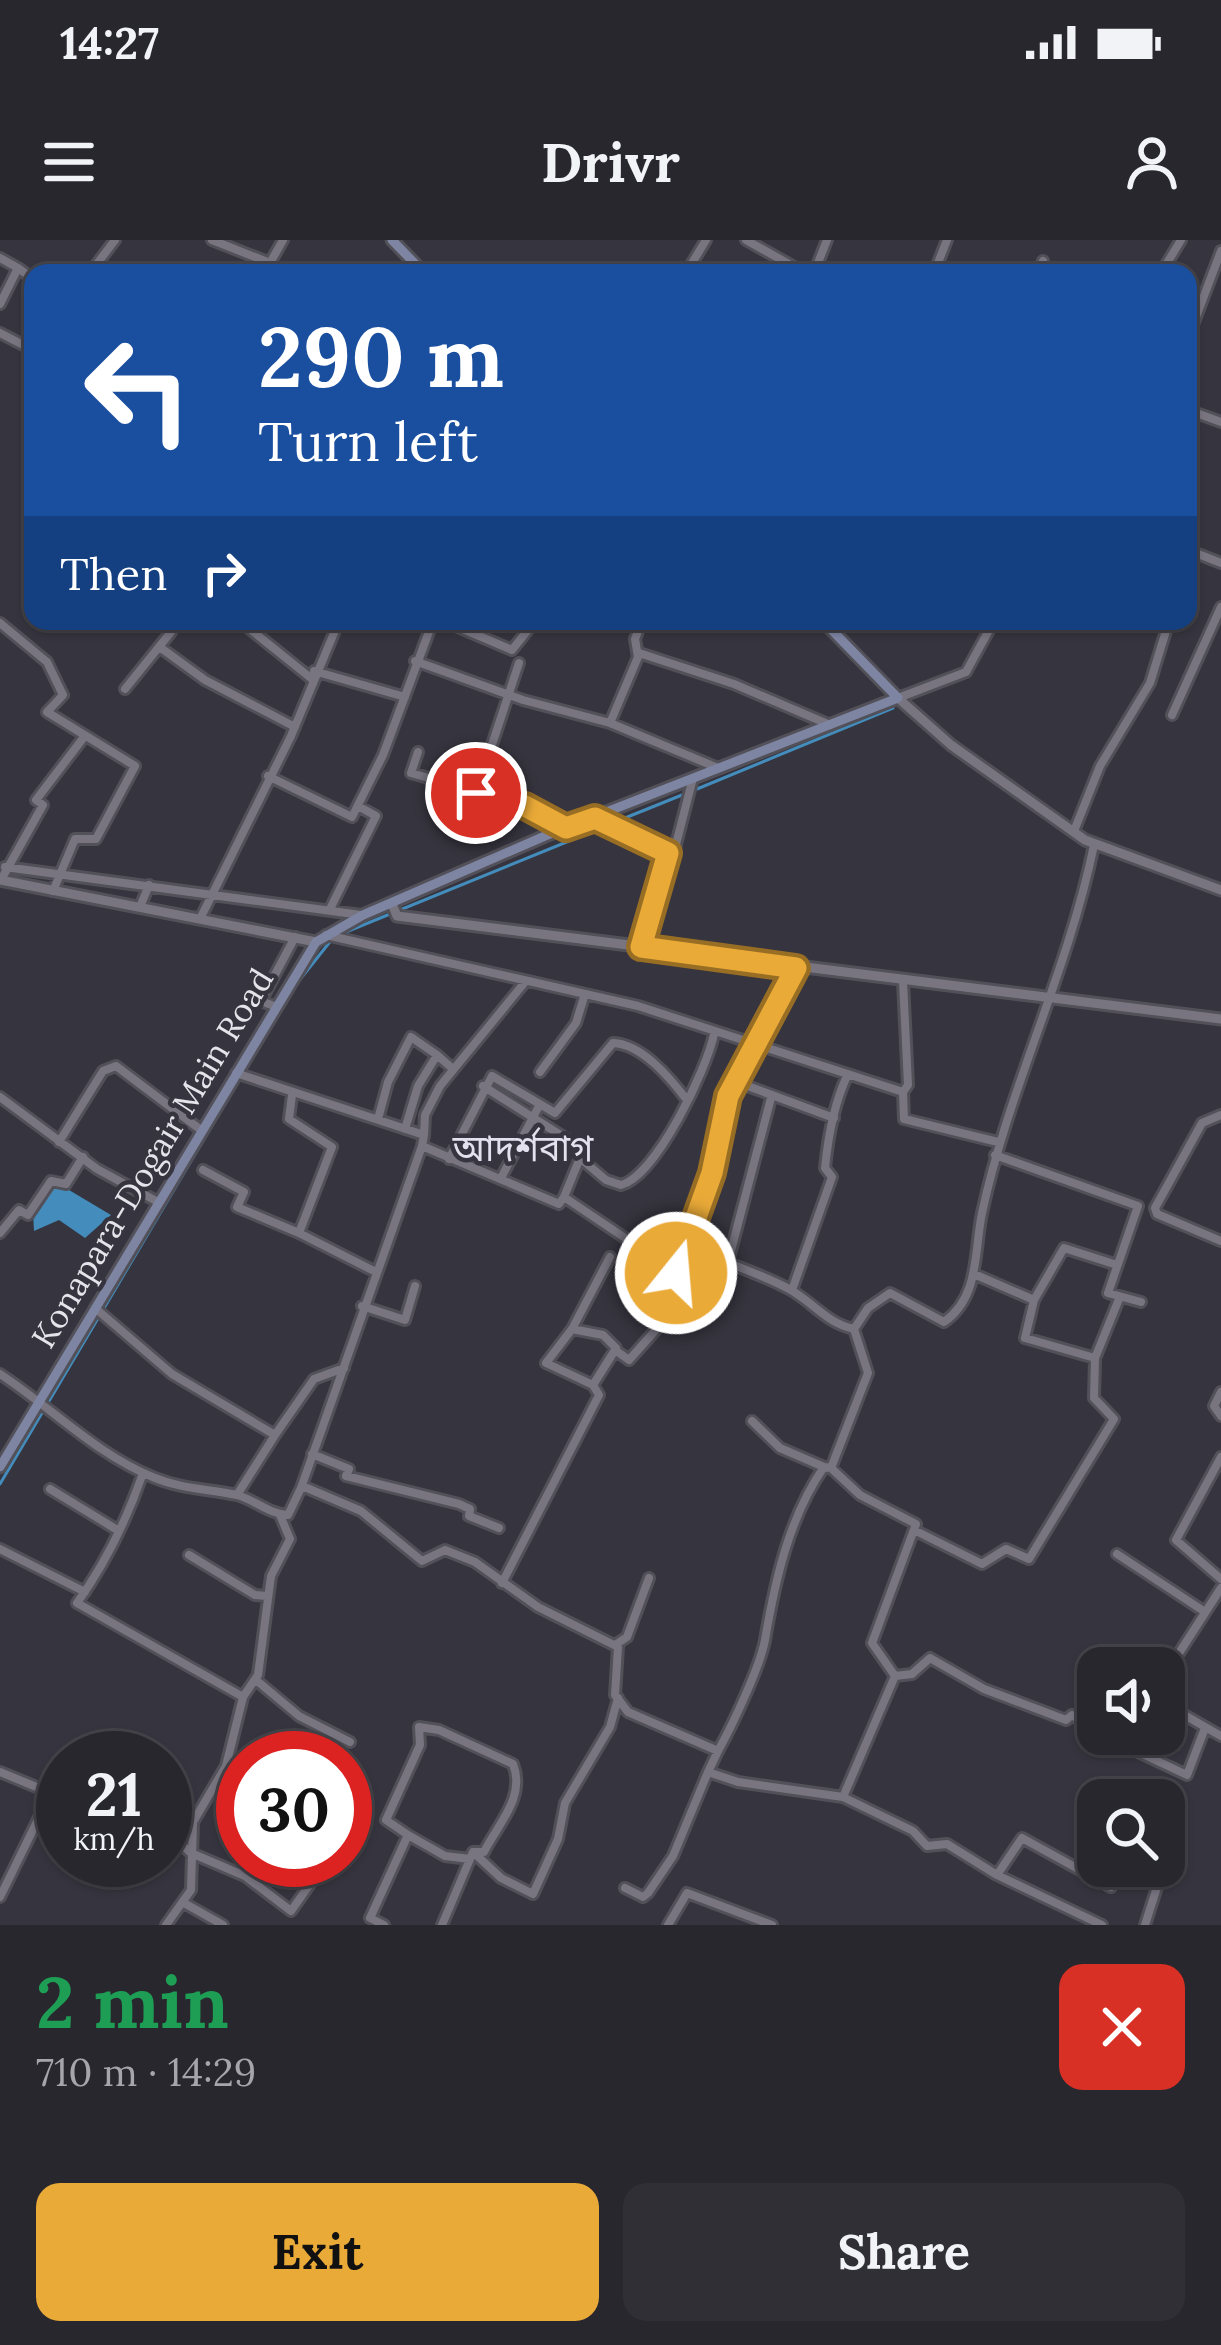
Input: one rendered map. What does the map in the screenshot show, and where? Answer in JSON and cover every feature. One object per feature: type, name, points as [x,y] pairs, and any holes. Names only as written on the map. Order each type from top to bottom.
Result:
[{"type":"main road","points":[[392,240],[413,262]]},
{"type":"main road","points":[[326,939],[363,915],[394,909],[566,828],[898,698],[832,630]]},
{"type":"main road","name":"Konapara-Dogair Main Road","points":[[0,1467],[201,1130],[240,1075],[274,1006],[326,939]]},
{"type":"street","points":[[98,264],[116,240]]},
{"type":"street","points":[[212,240],[270,263],[283,240]]},
{"type":"street","points":[[746,240],[780,264]]},
{"type":"street","points":[[1197,314],[1221,251]]},
{"type":"street","points":[[0,258],[24,272]]},
{"type":"street","points":[[0,304],[18,268]]},
{"type":"street","points":[[1172,715],[1221,607]]},
{"type":"street","points":[[0,623],[47,662],[63,695],[47,712],[135,769],[96,839],[78,836],[53,892]]},
{"type":"street","points":[[125,689],[161,648],[170,630]]},
{"type":"street","points":[[252,630],[313,675],[405,698]]},
{"type":"street","points":[[200,919],[296,727],[335,630]]},
{"type":"street","points":[[268,776],[348,819],[405,698],[429,630]]},
{"type":"street","points":[[465,630],[512,650],[528,630]]},
{"type":"street","points":[[610,723],[639,653],[634,639],[638,630]]},
{"type":"street","points":[[989,630],[966,672],[898,698],[951,745],[1094,845],[1221,890]]},
{"type":"street","points":[[1074,831],[1100,766],[1150,683],[1166,630]]},
{"type":"street","points":[[161,648],[206,680],[296,727]]},
{"type":"street","points":[[639,653],[734,684],[831,725]]},
{"type":"street","points":[[416,661],[508,695],[610,723],[719,769]]},
{"type":"street","points":[[476,793],[519,663]]},
{"type":"street","points":[[84,737],[35,800],[43,806],[1,880],[326,939],[638,1006],[903,1092]]},
{"type":"street","points":[[418,752],[411,772],[525,806],[566,828]]},
{"type":"street","points":[[595,818],[674,856],[693,778]]},
{"type":"street","points":[[330,909],[376,816],[358,806]]},
{"type":"street","points":[[854,1329],[868,1308],[890,1293],[944,1322],[962,1304],[974,1274],[998,1142],[1078,926],[1094,845]]},
{"type":"street","points":[[641,947],[668,853]]},
{"type":"street","points":[[5,867],[363,915]]},
{"type":"street","points":[[140,907],[149,885]]},
{"type":"street","points":[[394,909],[796,968],[1053,995],[1221,1019]]},
{"type":"street","points":[[274,1006],[261,1001],[296,936]]},
{"type":"street","points":[[662,1273],[676,1273],[685,1237],[712,1173],[734,1081],[796,968]]},
{"type":"street","points":[[0,1374],[143,1473],[208,1494],[236,1495],[288,1515],[345,1368],[362,1306],[423,1140],[430,1104],[526,981]]},
{"type":"street","points":[[903,981],[908,1085],[903,1092],[904,1119],[998,1142]]},
{"type":"street","points":[[540,1072],[576,1023],[584,997]]},
{"type":"street","points":[[580,1157],[613,1183],[637,1180],[702,1075],[714,1034]]},
{"type":"street","points":[[378,1119],[388,1082],[411,1037],[453,1069]]},
{"type":"street","points":[[449,1160],[483,1086],[495,1076],[555,1112],[613,1043],[626,1043],[652,1062],[687,1100]]},
{"type":"street","points":[[405,1129],[418,1086],[437,1055]]},
{"type":"street","points":[[59,1142],[103,1071],[116,1066],[201,1130]]},
{"type":"street","points":[[240,1075],[405,1129],[449,1160],[559,1204],[584,1150],[483,1086]]},
{"type":"street","points":[[792,1290],[832,1178],[825,1168],[847,1076]]},
{"type":"street","points":[[734,1081],[834,1118]]},
{"type":"street","points":[[292,1095],[289,1119],[332,1148],[299,1233]]},
{"type":"street","points":[[0,1097],[59,1142],[158,1202]]},
{"type":"street","points":[[728,1262],[772,1098]]},
{"type":"street","points":[[501,1178],[540,1104]]},
{"type":"street","points":[[1221,1115],[1202,1123],[1155,1208],[1157,1214],[1221,1241]]},
{"type":"street","points":[[995,1155],[1138,1206],[1108,1292],[1141,1302]]},
{"type":"street","points":[[0,1233],[19,1210],[28,1214],[51,1181],[66,1184],[83,1157]]},
{"type":"street","points":[[203,1170],[244,1192],[237,1207],[376,1272]]},
{"type":"street","points":[[564,1197],[625,1238],[662,1273],[679,1304],[629,1360],[615,1350]]},
{"type":"street","points":[[685,1237],[792,1290],[838,1326],[854,1329]]},
{"type":"street","points":[[1094,1358],[1025,1338],[1034,1300],[1064,1248],[1117,1265]]},
{"type":"street","points":[[593,1385],[546,1363],[572,1329],[610,1257]]},
{"type":"street","points":[[974,1274],[997,1288],[1034,1300]]},
{"type":"street","points":[[362,1306],[405,1320],[415,1286]]},
{"type":"street","points":[[916,1532],[982,1564],[1006,1550],[1029,1559],[1114,1419],[1094,1398],[1094,1358],[1119,1299]]},
{"type":"street","points":[[94,1308],[172,1374],[275,1435]]},
{"type":"street","points":[[502,1583],[596,1400],[593,1385],[618,1346],[603,1335],[572,1329]]},
{"type":"street","points":[[625,1888],[643,1897],[673,1856],[765,1643],[769,1604],[797,1514],[827,1467],[868,1372],[854,1329]]},
{"type":"street","points":[[236,1495],[314,1379],[345,1368]]},
{"type":"street","points":[[1221,1392],[1214,1406],[1221,1416]]},
{"type":"street","points":[[752,1421],[780,1448],[827,1467],[860,1495],[912,1518],[916,1532],[872,1643],[895,1676]]},
{"type":"street","points":[[312,1454],[349,1469],[346,1476],[459,1504],[470,1509],[469,1516],[499,1528]]},
{"type":"street","points":[[1221,1456],[1176,1540],[1221,1579]]},
{"type":"street","points":[[143,1473],[118,1532],[78,1605],[243,1697]]},
{"type":"street","points":[[301,1488],[361,1511],[422,1561],[445,1550],[475,1562],[502,1583],[615,1645]]},
{"type":"street","points":[[50,1489],[118,1532]]},
{"type":"street","points":[[192,1838],[193,1822],[226,1766],[243,1697],[256,1680],[268,1594],[290,1539],[280,1515]]},
{"type":"street","points":[[0,1549],[86,1592]]},
{"type":"street","points":[[1117,1554],[1202,1610]]},
{"type":"street","points":[[189,1555],[255,1595],[268,1594]]},
{"type":"street","points":[[615,1645],[627,1637],[649,1578]]},
{"type":"street","points":[[1181,1647],[1221,1588]]},
{"type":"street","points":[[615,1645],[612,1687],[628,1712],[718,1751]]},
{"type":"street","points":[[895,1676],[913,1674],[930,1658],[983,1689],[1066,1720],[1072,1715],[1077,1718]]},
{"type":"street","points":[[843,1798],[895,1676]]},
{"type":"street","points":[[256,1680],[299,1716],[328,1731]]},
{"type":"street","points":[[471,1855],[533,1894],[558,1839],[565,1803],[610,1726],[618,1697]]},
{"type":"street","points":[[1185,1716],[1221,1736]]},
{"type":"street","points":[[419,1727],[439,1730],[513,1764],[518,1789],[484,1852],[471,1855],[445,1856],[386,1820],[420,1744],[419,1727]]},
{"type":"street","points":[[1145,1755],[1187,1775],[1204,1728]]},
{"type":"street","points":[[0,1772],[36,1786]]},
{"type":"street","points":[[709,1772],[843,1798],[913,1832],[927,1846],[947,1844],[997,1875],[1102,1925]]},
{"type":"street","points":[[0,1897],[36,1823]]},
{"type":"street","points":[[384,1925],[370,1918],[408,1835]]},
{"type":"street","points":[[997,1875],[1022,1838],[1077,1868]]},
{"type":"street","points":[[442,1925],[471,1855]]},
{"type":"street","points":[[166,1925],[184,1904],[190,1887]]},
{"type":"street","points":[[259,1887],[291,1911],[307,1887]]},
{"type":"street","points":[[1144,1925],[1157,1887]]},
{"type":"street","points":[[668,1925],[687,1893],[772,1925]]},
{"type":"street","points":[[184,1904],[223,1925]]},
{"type":"water","points":[[56,1186],[111,1215],[85,1238],[59,1220],[34,1231],[33,1212]]},
{"type":"waterway","points":[[697,789],[893,708]]},
{"type":"waterway","points":[[615,822],[682,795]]},
{"type":"waterway","points":[[341,934],[601,828]]},
{"type":"waterway","points":[[294,987],[333,938]]},
{"type":"waterway","points":[[0,1484],[265,1036]]},
{"type":"district","name":"আদর্শবাগ","points":[[523,1148]]},
{"type":"route","points":[[476,793],[525,806],[566,828],[595,818],[668,853],[641,947],[796,968],[728,1096],[712,1173],[685,1237],[676,1273]]}]
